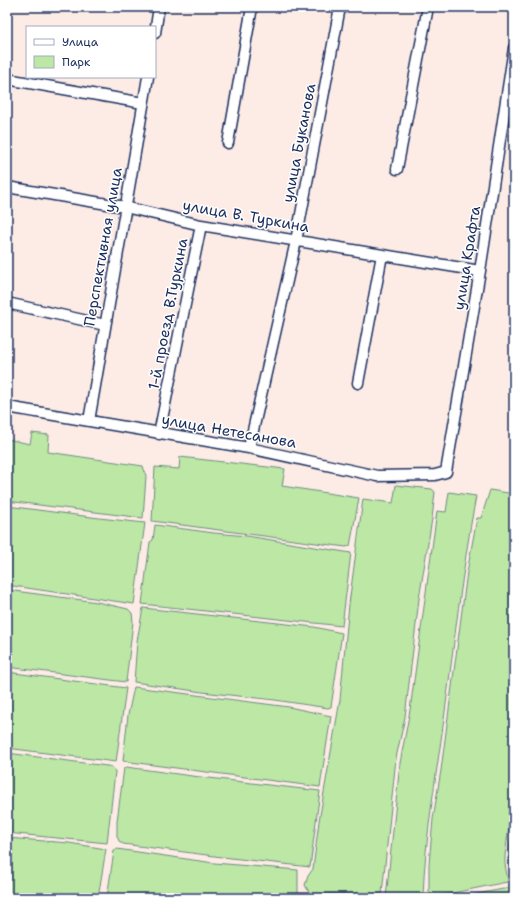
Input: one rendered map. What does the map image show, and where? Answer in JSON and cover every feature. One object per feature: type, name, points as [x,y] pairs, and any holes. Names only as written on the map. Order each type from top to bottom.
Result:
[{"type":"street","points":[[156,26],[159,7]]},
{"type":"street","points":[[228,142],[252,7]]},
{"type":"street","name":"улица Буканова","points":[[249,448],[296,241],[340,7]]},
{"type":"street","points":[[398,170],[428,7]]},
{"type":"street","name":"улица Крафта","points":[[446,472],[480,271],[514,48]]},
{"type":"street","name":"Перспективная улица","points":[[89,421],[148,78]]},
{"type":"street","points":[[7,79],[143,103]]},
{"type":"street","name":"улица В. Туркина","points":[[7,187],[125,207],[201,224],[296,241],[480,271]]},
{"type":"street","name":"1-й проезд В.Туркина","points":[[159,434],[201,224]]},
{"type":"street","points":[[358,383],[382,255]]},
{"type":"street","points":[[7,303],[105,324]]},
{"type":"street","name":"улица Нетесанова","points":[[7,407],[159,434],[249,448],[377,476],[435,475],[446,472]]},
{"type":"green space","points":[[32,433],[49,435],[48,452],[143,466],[146,476],[143,518],[7,501],[7,439],[30,444]]},
{"type":"green space","points":[[180,457],[285,469],[282,486],[359,498],[350,546],[346,547],[152,521],[155,467],[179,469]]},
{"type":"green space","points":[[396,485],[432,489],[435,492],[419,599],[405,717],[396,758],[382,894],[310,894],[305,885],[308,876],[313,869],[319,821],[340,700],[349,604],[363,499],[393,503]]},
{"type":"green space","points":[[490,490],[514,494],[514,787],[505,856],[508,881],[433,897],[429,891],[429,864],[433,819],[441,770],[467,572],[477,518],[481,518]]},
{"type":"green space","points":[[449,492],[476,496],[462,580],[431,808],[423,897],[386,898],[400,763],[410,710],[437,511],[446,512]]},
{"type":"green space","points":[[7,506],[145,523],[134,604],[7,585]]},
{"type":"green space","points":[[155,525],[247,536],[351,553],[342,626],[142,604],[150,542],[153,540]]},
{"type":"green space","points":[[7,590],[97,602],[128,609],[132,613],[133,622],[126,682],[7,667]]},
{"type":"green space","points":[[143,608],[314,627],[342,633],[331,707],[328,708],[134,682],[137,641]]},
{"type":"green space","points":[[7,672],[126,688],[116,762],[7,748]]},
{"type":"green space","points":[[134,687],[289,707],[331,716],[320,787],[123,761],[128,715]]},
{"type":"green space","points":[[7,753],[110,766],[113,768],[115,772],[107,843],[7,833]]},
{"type":"green space","points":[[126,767],[320,791],[310,867],[123,844],[119,841],[117,836],[117,821],[124,768]]},
{"type":"green space","points":[[514,812],[514,880],[511,877],[509,849]]},
{"type":"green space","points":[[7,838],[69,843],[106,849],[98,898],[7,898]]},
{"type":"green space","points":[[117,849],[214,863],[298,870],[298,898],[107,898],[114,851]]},
{"type":"green space","points":[[514,887],[514,898],[455,898]]}]
